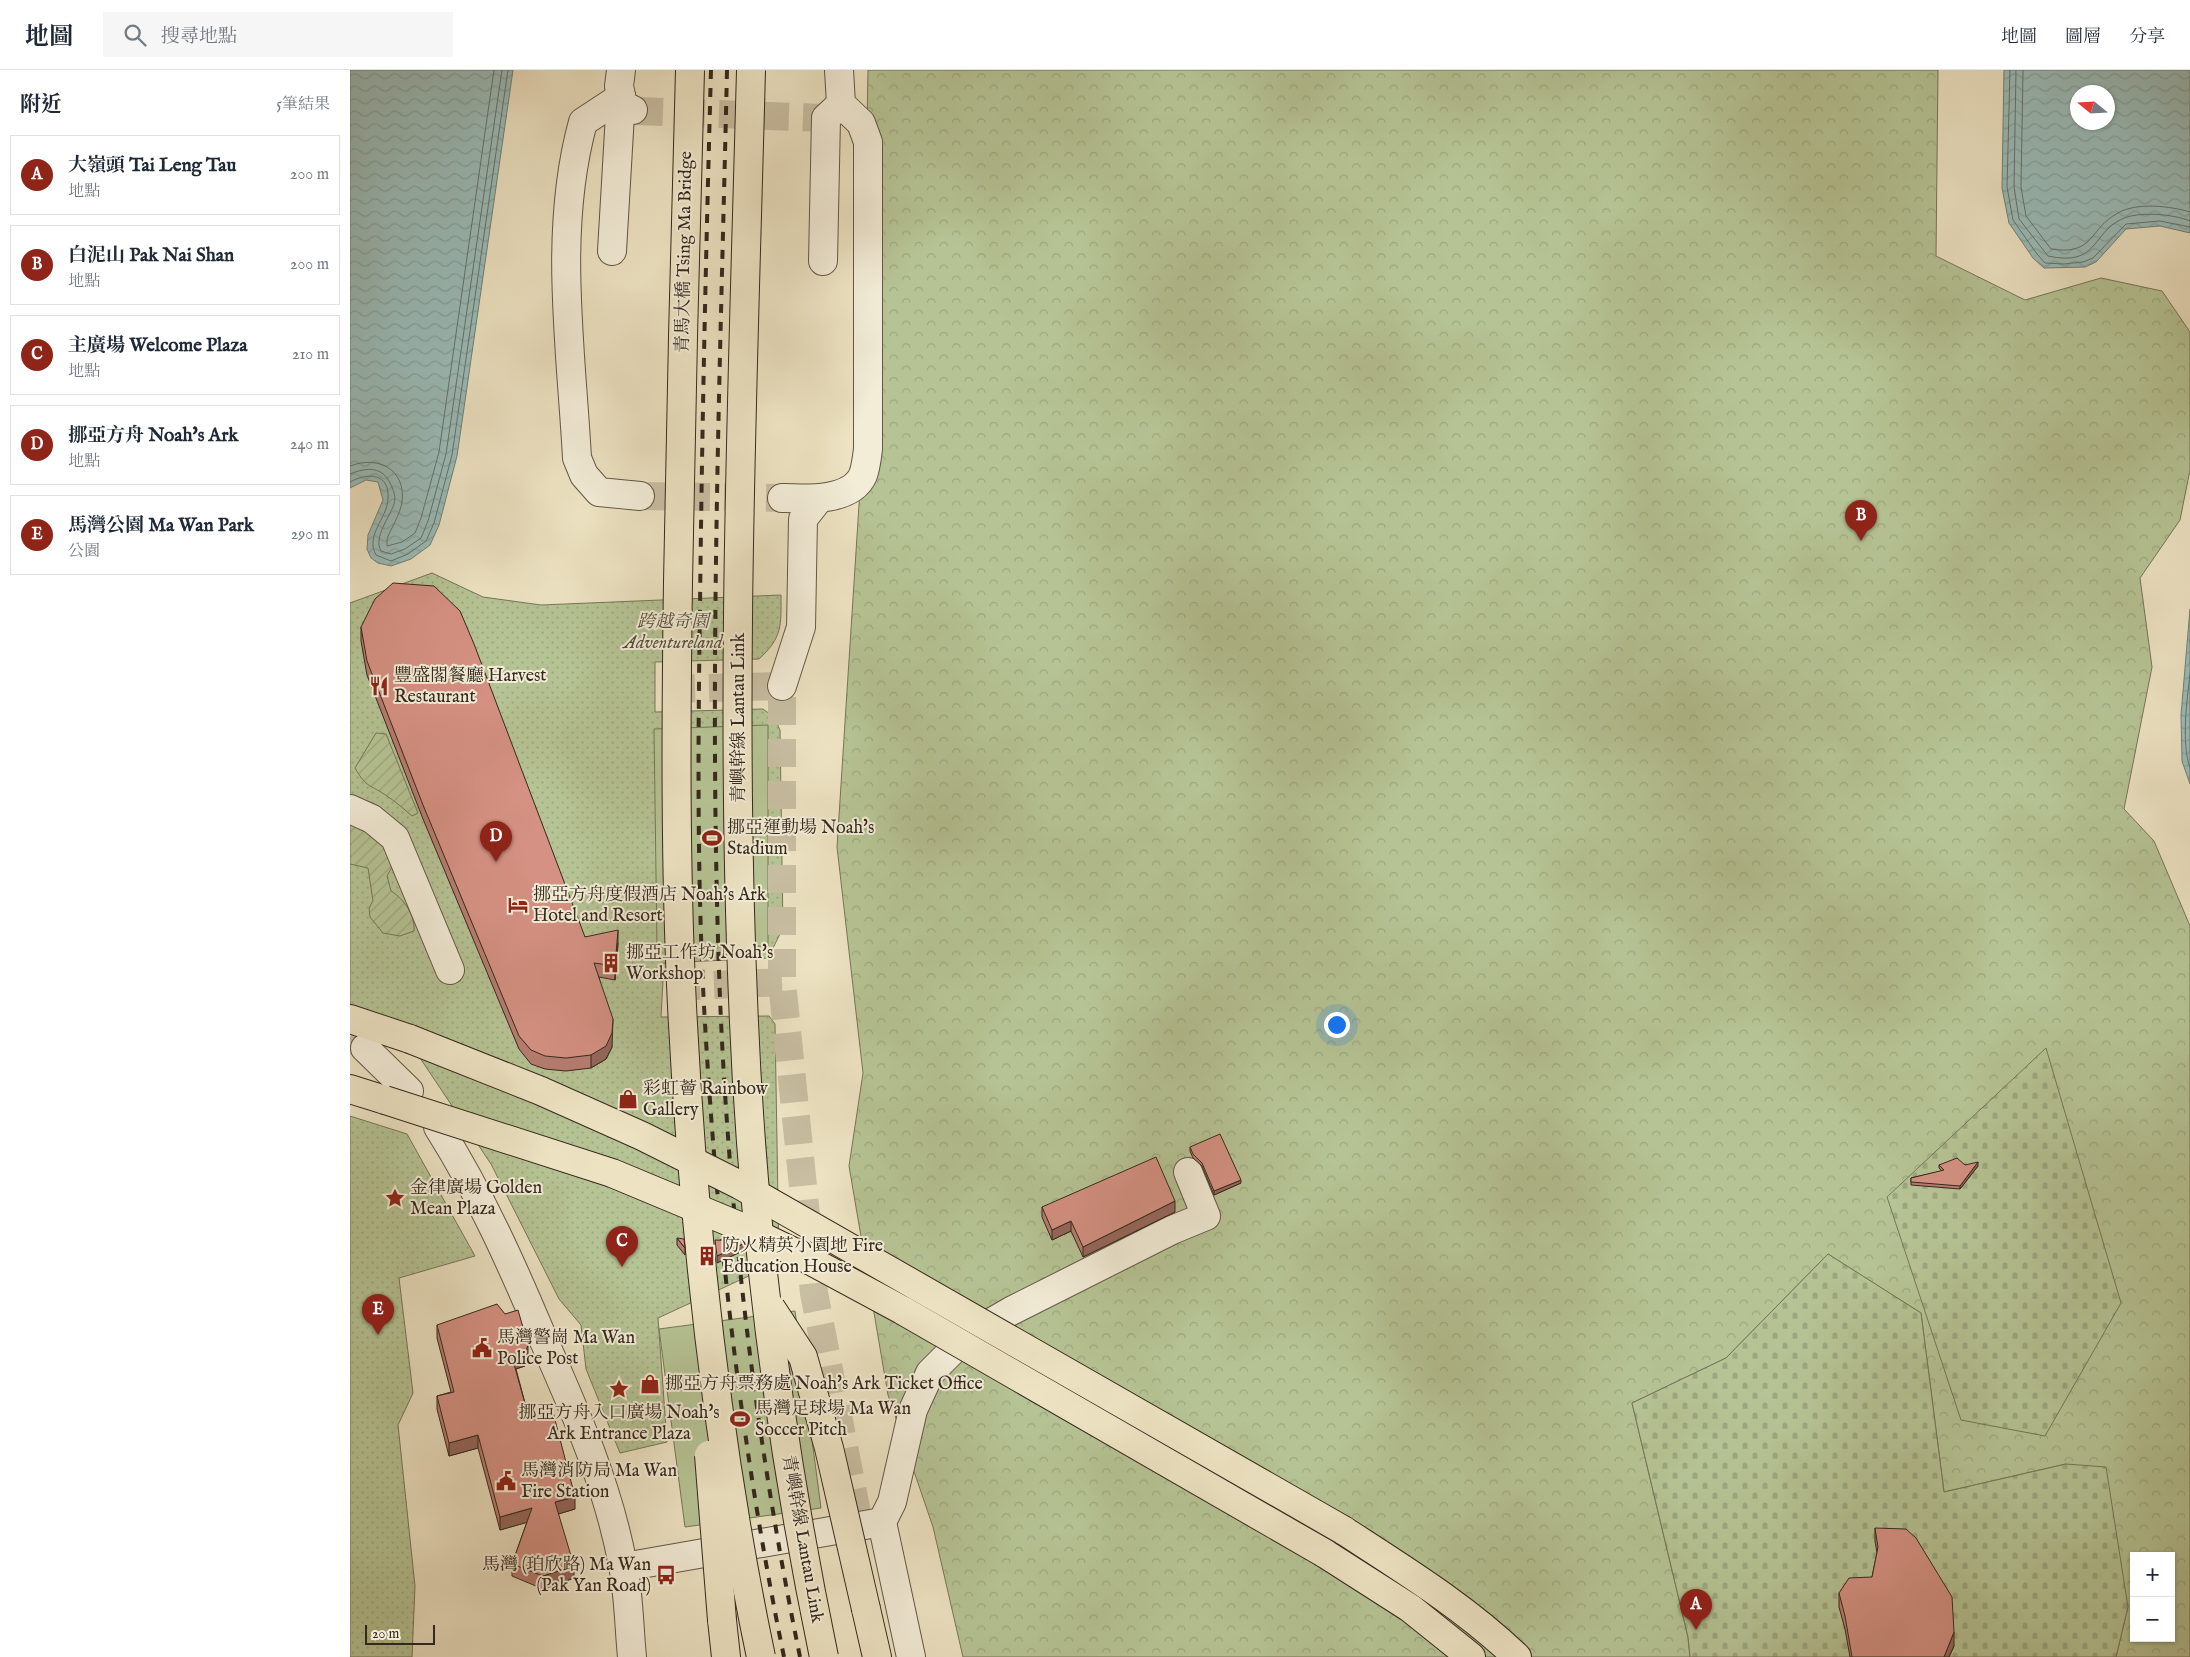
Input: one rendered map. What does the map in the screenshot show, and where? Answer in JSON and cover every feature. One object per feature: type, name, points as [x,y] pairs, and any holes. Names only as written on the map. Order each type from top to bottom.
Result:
[{"type":"highway","name":"青馬大橋 Tsing Ma Bridge","points":[[690,70],[680,433],[676,698],[679,927],[691,1157],[707,1310]]},
{"type":"highway","name":"青嶼幹線 Lantau Link","points":[[750,70],[738,707],[743,1001],[752,1152],[768,1302],[788,1458],[824,1657]]},
{"type":"highway","points":[[350,1019],[410,1039],[540,1091],[642,1136],[740,1185],[1343,1530],[1424,1582],[1494,1636],[1517,1657]]},
{"type":"highway","points":[[350,1089],[612,1173],[744,1228],[800,1255],[902,1310],[1324,1553],[1410,1608],[1471,1657]]},
{"type":"highway","points":[[768,1302],[803,1357],[829,1448],[877,1657]]},
{"type":"highway","points":[[707,1310],[706,1412],[726,1657]]},
{"type":"highway","points":[[707,1310],[727,1467],[761,1657]]},
{"type":"street","points":[[612,251],[628,104],[619,86],[621,70]]},
{"type":"street","points":[[782,498],[818,500],[850,489],[862,476],[868,449],[868,142],[861,123],[841,104],[839,70]]},
{"type":"street","points":[[628,104],[583,122],[576,146],[566,239],[567,322],[577,458],[584,475],[599,492],[640,496]]},
{"type":"street","points":[[823,261],[826,118],[841,104]]},
{"type":"street","points":[[782,686],[801,627],[803,519],[818,500]]},
{"type":"street","points":[[350,809],[372,819],[395,838],[450,970]]},
{"type":"street","points":[[365,1048],[409,1091]]},
{"type":"street","points":[[438,1127],[459,1161],[502,1242],[589,1450],[611,1516],[624,1567],[632,1657]]},
{"type":"street","points":[[911,1657],[882,1522],[892,1502],[912,1410],[930,1374],[966,1337],[1010,1312],[1172,1230],[1206,1216],[1188,1172]]},
{"type":"street","points":[[624,1567],[882,1522]]},
{"type":"green space","points":[[868,70],[1938,70],[1936,256],[2025,300],[2101,278],[2162,291],[2190,332],[2190,470],[2180,520],[2140,578],[2152,667],[2124,809],[2154,841],[2190,926],[2190,1657],[2116,1657],[2128,1607],[2066,1464],[1944,1492],[1921,1313],[1828,1254],[1726,1358],[1632,1403],[1688,1637],[1690,1657],[963,1657],[933,1527],[888,1395],[849,1166],[863,1073],[837,847],[861,474]]},
{"type":"green space","name":"跨越奇園 Adventureland","points":[[432,573],[483,597],[541,605],[781,595],[781,615],[777,637],[759,659],[655,662],[655,712],[763,709],[774,717],[780,730],[783,928],[768,958],[664,963],[661,1017],[769,1016],[775,1024],[779,1262],[658,1318],[667,1442],[620,1453],[586,1369],[581,1325],[559,1299],[491,1164],[418,1055],[371,1012],[350,1005],[350,603]]},
{"type":"green space","name":"挪亞運動場 Noah's Stadium","points":[[768,725],[768,946],[657,948],[654,729]]},
{"type":"green space","points":[[376,733],[386,734],[418,813],[412,816],[390,798],[366,783],[355,768]]},
{"type":"green space","points":[[358,823],[387,837],[392,867],[387,876],[391,891],[400,898],[411,913],[414,931],[400,936],[383,933],[370,917],[369,908],[373,901],[368,868],[350,864],[350,825]]},
{"type":"green space","points":[[2046,1048],[2121,1303],[2045,1436],[1961,1420],[1887,1197]]},
{"type":"green space","points":[[350,1116],[407,1134],[475,1256],[399,1278],[413,1393],[398,1425],[415,1586],[412,1657],[350,1657]]},
{"type":"green space","points":[[1828,1254],[1921,1313],[1944,1492],[2066,1464],[2106,1467],[2128,1607],[2116,1657],[1690,1657],[1688,1637],[1632,1403],[1726,1358]]},
{"type":"green space","name":"馬灣足球場 Ma Wan Soccer Pitch","points":[[795,1311],[821,1508],[685,1527],[659,1329]]},
{"type":"water","points":[[350,70],[513,70],[457,456],[439,525],[430,545],[411,559],[391,566],[378,563],[371,558],[367,549],[368,535],[383,500],[378,482],[366,480],[350,488]]},
{"type":"water","points":[[2004,70],[2190,70],[2190,233],[2160,226],[2126,229],[2096,262],[2085,267],[2044,268],[2033,258],[2009,223],[2002,188]]},
{"type":"water","points":[[2190,609],[2190,784],[2182,761],[2181,715]]},
{"type":"building","points":[[393,583],[434,586],[460,611],[585,937],[618,930],[615,966],[594,963],[613,1019],[612,1033],[606,1046],[591,1055],[566,1058],[545,1056],[531,1050],[519,1036],[423,805],[367,661],[361,627],[375,599]]},
{"type":"building","points":[[1220,1134],[1241,1180],[1214,1191],[1202,1163],[1193,1154],[1190,1147]]},
{"type":"building","points":[[1156,1157],[1175,1201],[1083,1247],[1071,1221],[1052,1230],[1042,1207]]},
{"type":"building","points":[[1957,1158],[1965,1165],[1978,1162],[1960,1186],[1911,1182],[1911,1178],[1944,1170],[1939,1165]]},
{"type":"building","points":[[677,1238],[684,1239],[685,1248]]},
{"type":"building","points":[[715,1240],[745,1241],[745,1243],[717,1256]]},
{"type":"building","points":[[497,1304],[505,1314],[518,1310],[528,1345],[525,1353],[512,1357],[529,1418],[553,1412],[575,1497],[555,1502],[574,1566],[543,1576],[512,1564],[532,1508],[500,1517],[478,1435],[449,1443],[437,1396],[454,1392],[437,1325]]},
{"type":"building","points":[[1875,1528],[1906,1529],[1916,1538],[1952,1597],[1954,1632],[1944,1657],[1852,1657],[1839,1593],[1849,1578],[1872,1577],[1878,1547]]},
{"type":"tunnel","points":[[635,111],[826,118]]},
{"type":"tunnel","points":[[640,496],[782,498]]},
{"type":"tunnel","points":[[667,689],[782,686],[782,982],[814,1293],[858,1518]]},
{"type":"tunnel","points":[[672,987],[782,982]]},
{"type":"tunnel","points":[[350,1037],[365,1048]]},
{"type":"railway","points":[[711,70],[703,405],[699,706],[699,856],[704,1006],[715,1170],[732,1333],[755,1496],[768,1577],[784,1657]]},
{"type":"railway","points":[[727,70],[715,650],[715,766],[720,998],[730,1164],[747,1329],[770,1494],[800,1657]]},
{"type":"place","name":"白泥山 Pak Nai Shan","points":[[1861,541]]},
{"type":"place","name":"豐盛閣餐廳 Harvest Restaurant","points":[[379,686]]},
{"type":"place","name":"挪亞運動場 Noah's Stadium","points":[[712,838]]},
{"type":"place","name":"挪亞方舟 Noah's Ark","points":[[496,862]]},
{"type":"place","name":"挪亞方舟度假酒店 Noah's Ark Hotel and Resort","points":[[518,905]]},
{"type":"place","name":"挪亞工作坊 Noah's Workshop","points":[[611,963]]},
{"type":"place","name":"彩虹薈 Rainbow Gallery","points":[[628,1099]]},
{"type":"place","name":"金律廣場 Golden Mean Plaza","points":[[395,1198]]},
{"type":"place","name":"防火精英小園地 Fire Education House","points":[[707,1256]]},
{"type":"place","name":"主廣場 Welcome Plaza","points":[[622,1267]]},
{"type":"place","name":"馬灣公園 Ma Wan Park","points":[[378,1335]]},
{"type":"place","name":"馬灣警崗 Ma Wan Police Post","points":[[482,1348]]},
{"type":"place","name":"挪亞方舟票務處 Noah's Ark Ticket Office","points":[[650,1384]]},
{"type":"place","name":"挪亞方舟入口廣場 Noah's Ark Entrance Plaza","points":[[619,1389]]},
{"type":"place","name":"馬灣足球場 Ma Wan Soccer Pitch","points":[[740,1419]]},
{"type":"place","name":"馬灣消防局 Ma Wan Fire Station","points":[[506,1481]]},
{"type":"place","name":"馬灣 (珀欣路) Ma Wan (Pak Yan Road)","points":[[666,1575]]},
{"type":"place","name":"大嶺頭 Tai Leng Tau","points":[[1696,1630]]}]
